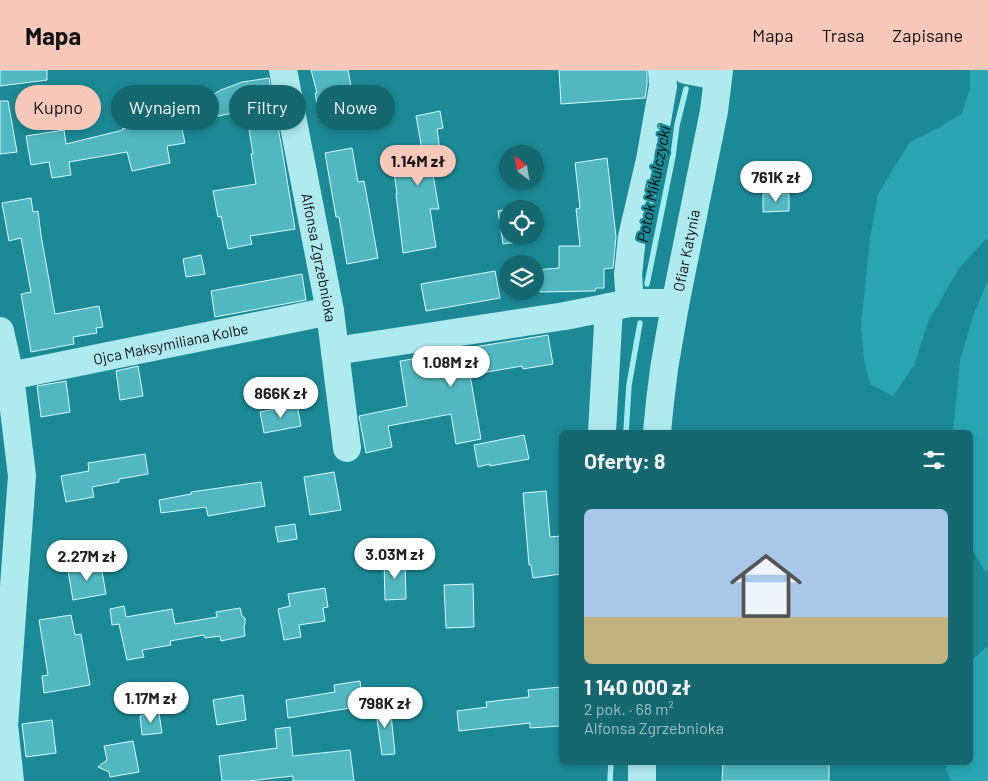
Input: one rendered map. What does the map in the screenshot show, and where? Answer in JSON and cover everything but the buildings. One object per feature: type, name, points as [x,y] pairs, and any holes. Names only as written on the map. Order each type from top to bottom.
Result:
[{"type":"street","name":"Alfonsa Zgrzebnioka","points":[[283,70],[330,311],[348,448]]},
{"type":"street","points":[[602,430],[619,305],[628,275],[632,237],[650,160],[663,86],[662,70]]},
{"type":"street","points":[[686,70],[718,73]]},
{"type":"street","name":"Ofiar Katynia","points":[[657,430],[664,369],[714,111],[718,73]]},
{"type":"street","points":[[335,351],[565,316],[619,305],[664,303],[676,305]]},
{"type":"street","name":"Ojca Maksymiliana Kolbe","points":[[10,376],[330,311]]},
{"type":"street","points":[[0,331],[10,376],[22,476],[4,710],[4,732],[10,781]]},
{"type":"street","points":[[642,765],[642,781]]},
{"type":"shaded area","points":[[970,70],[988,70],[988,240],[986,239],[959,268],[928,322],[914,365],[893,396],[870,384],[864,359],[861,325],[870,239],[878,194],[910,142],[962,113],[970,89]]},
{"type":"shaded area","points":[[988,280],[988,571],[984,570],[973,550],[973,430],[953,430],[960,361],[973,316]]},
{"type":"shaded area","points":[[988,646],[988,781],[951,781],[946,765],[973,765],[973,658]]},
{"type":"waterway","name":"Potok Mikulczycki","points":[[647,284],[673,156],[677,125],[686,89]]},
{"type":"waterway","name":"Potok Mikulczycki","points":[[626,430],[629,385],[640,323]]},
{"type":"waterway","name":"Potok Mikulczycki","points":[[610,781],[611,765]]}]
